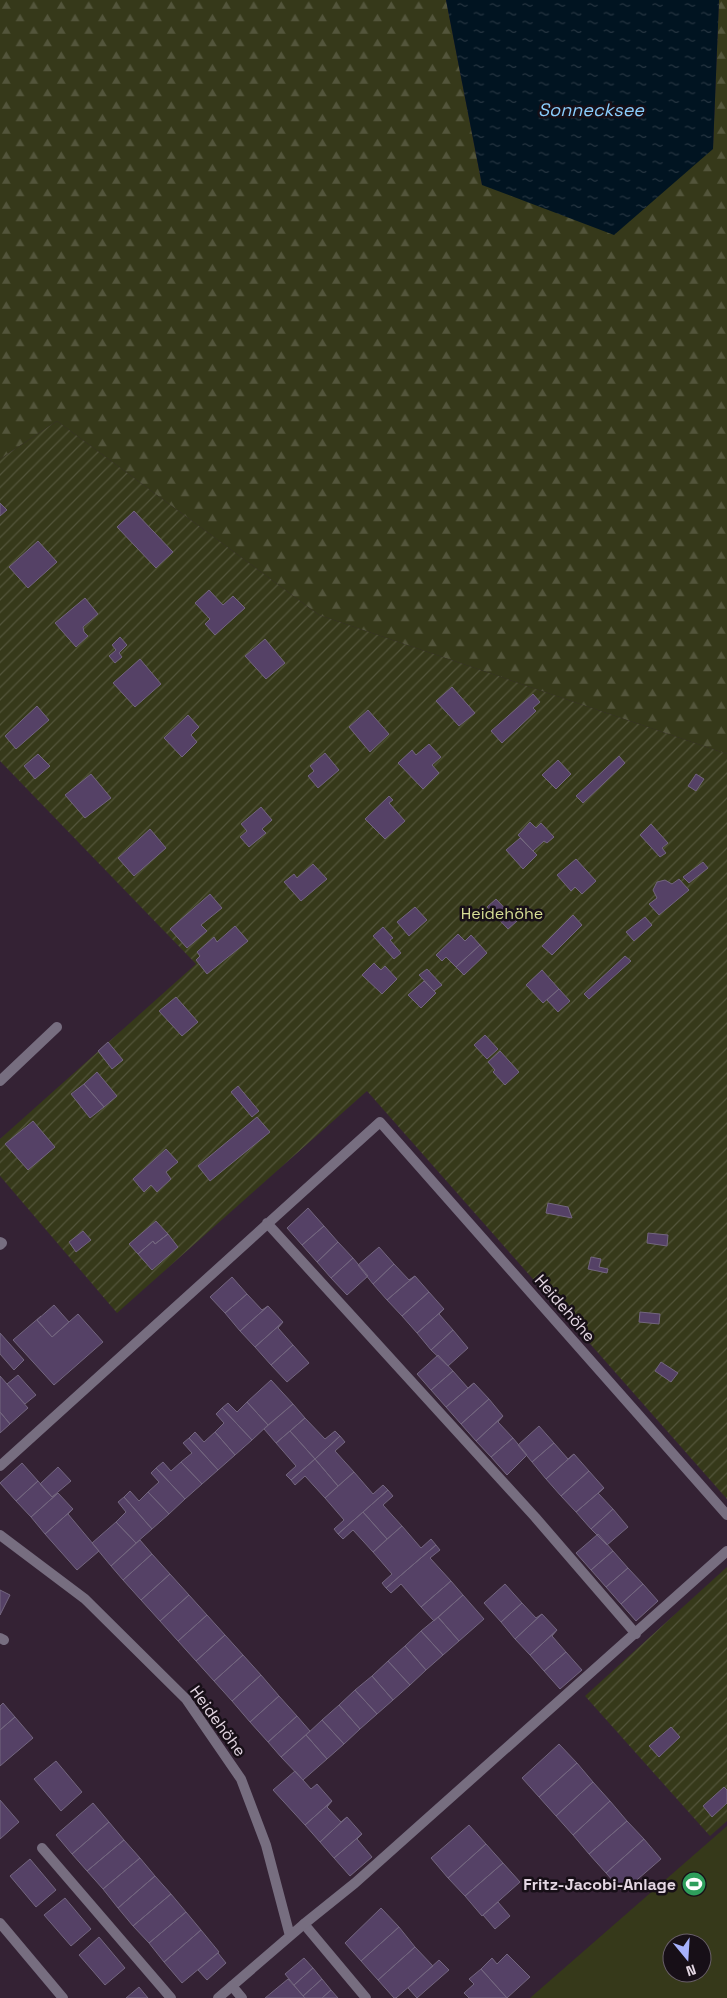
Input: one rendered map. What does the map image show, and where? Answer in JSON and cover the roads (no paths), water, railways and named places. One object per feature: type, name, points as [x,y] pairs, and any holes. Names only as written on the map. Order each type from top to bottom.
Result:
[{"type":"street","points":[[0,1081],[57,1027]]},
{"type":"street","name":"Heidehöhe","points":[[0,1466],[380,1122],[727,1515]]},
{"type":"street","points":[[267,1223],[535,1518],[636,1634]]},
{"type":"street","name":"Heidehöhe","points":[[0,1535],[85,1599],[186,1699],[241,1779],[266,1845],[290,1936]]},
{"type":"street","points":[[218,1998],[355,1883],[727,1551]]},
{"type":"street","points":[[42,1848],[171,1998]]},
{"type":"street","points":[[0,1923],[63,1998]]},
{"type":"street","points":[[304,1924],[366,1998]]},
{"type":"street","points":[[232,1986],[242,1998]]},
{"type":"water","name":"Sonnecksee","points":[[446,0],[719,0],[713,149],[614,235],[482,185]]},
{"type":"place","name":"Fritz-Jacobi-Anlage","points":[[694,1884]]}]
